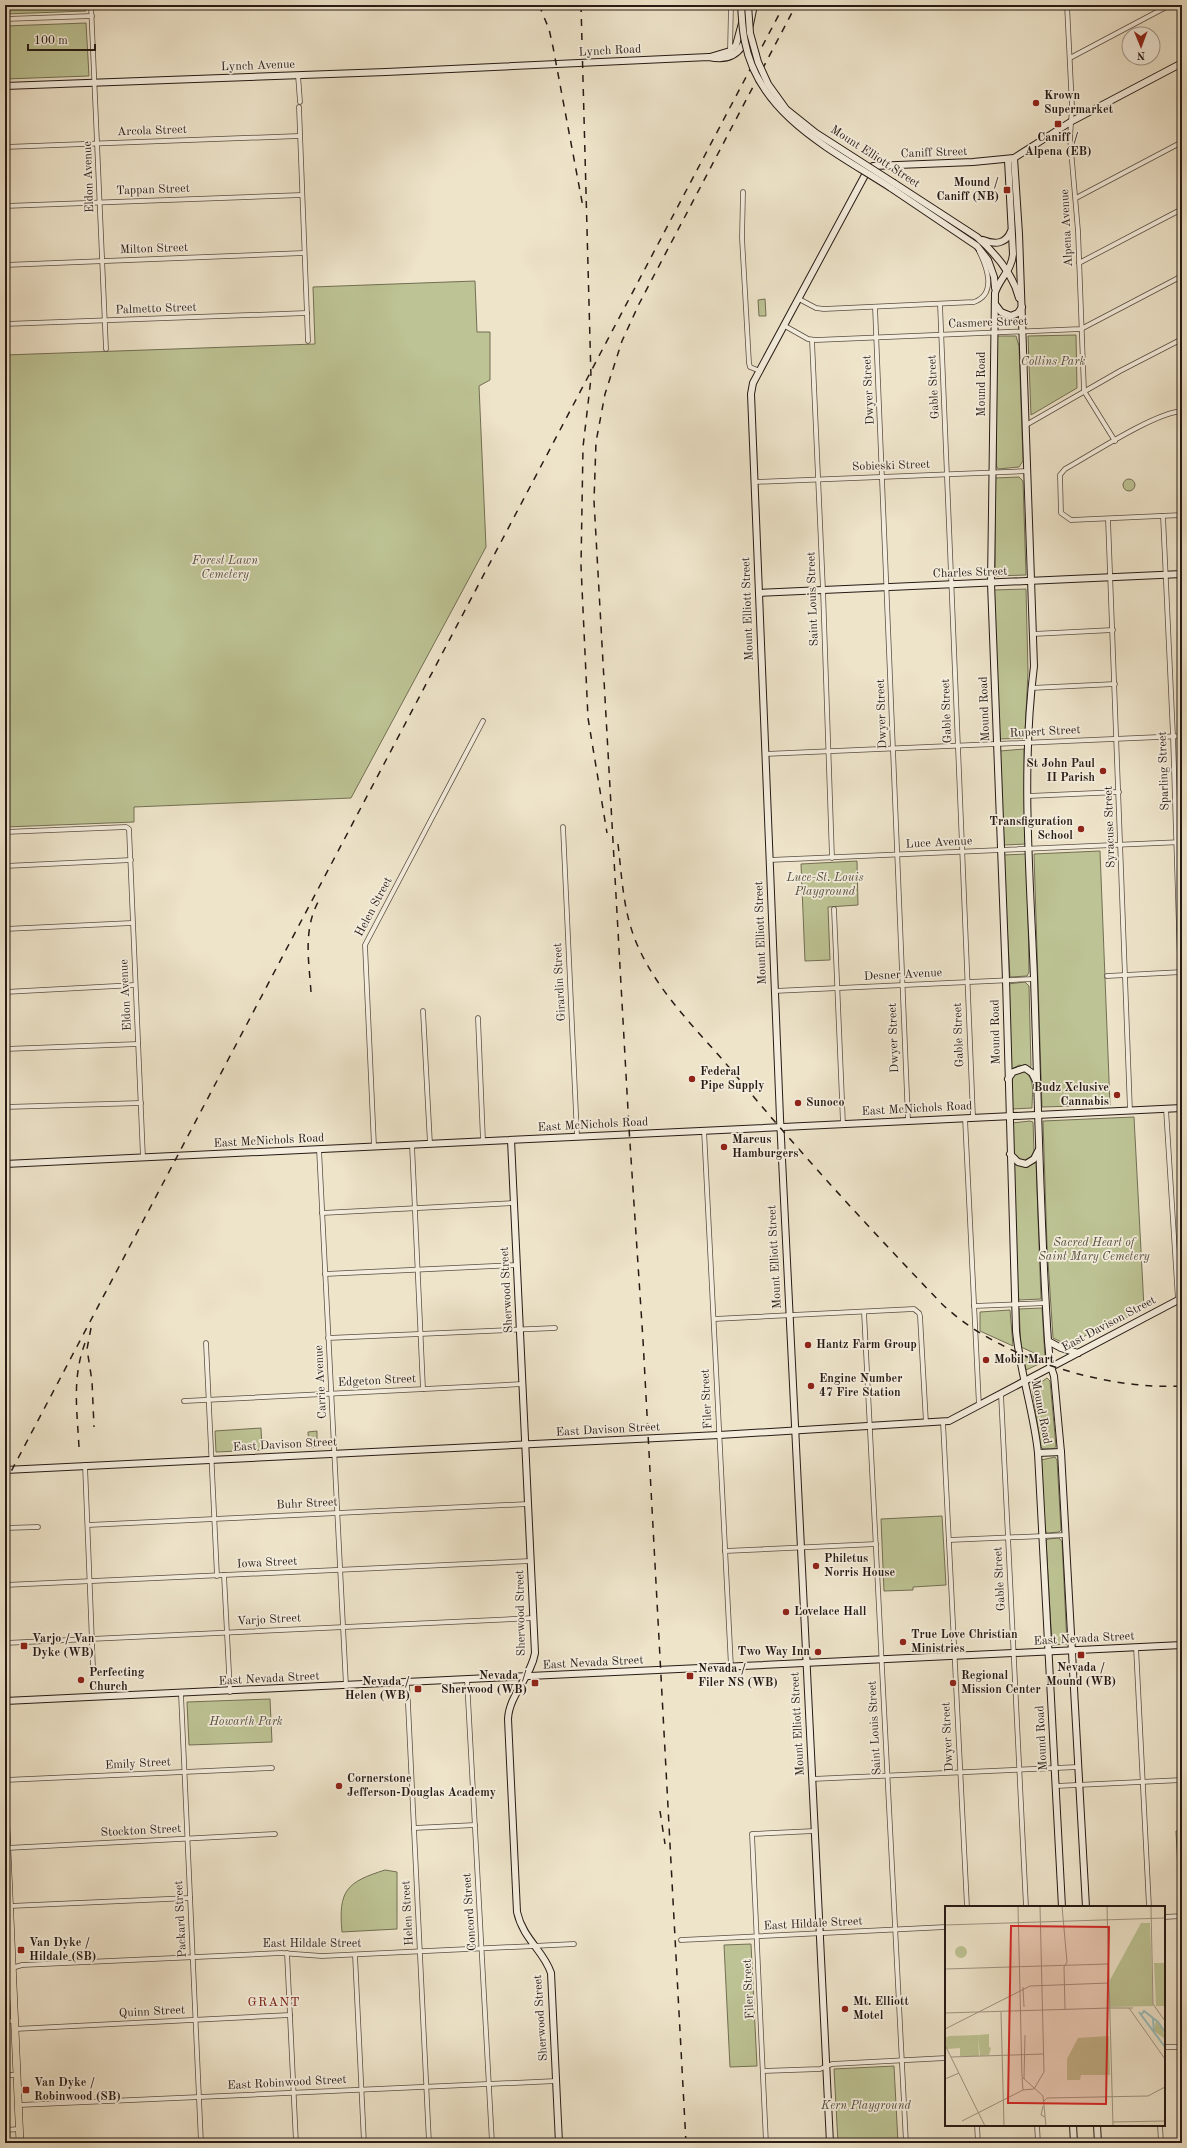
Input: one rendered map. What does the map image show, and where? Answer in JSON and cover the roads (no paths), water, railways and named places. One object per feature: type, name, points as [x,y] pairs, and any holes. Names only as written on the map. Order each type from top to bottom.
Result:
[{"type":"main road","name":"Mount Elliott Street","points":[[741,5],[745,43],[753,66],[763,88],[783,113],[812,137],[977,237],[993,252],[1007,272],[1017,290],[1022,307]]},
{"type":"main road","points":[[730,54],[738,40],[748,5]]},
{"type":"main road","name":"Mount Elliott Street","points":[[748,5],[751,39],[758,62],[768,84],[786,109],[816,133],[973,242],[988,260],[994,277],[995,293]]},
{"type":"main road","points":[[730,54],[742,48],[747,36],[754,5]]},
{"type":"main road","name":"Lynch Road","points":[[511,67],[709,57],[730,54]]},
{"type":"main road","name":"Caniff Street","points":[[760,371],[865,175],[873,166],[1011,159],[1072,121],[1182,63]]},
{"type":"main road","name":"Lynch Avenue","points":[[5,86],[511,67]]},
{"type":"main road","name":"Mound Road","points":[[1011,159],[1013,257],[1007,272],[998,284],[995,293],[991,583],[1006,980],[1015,1304],[1018,1352],[1035,1425],[1038,1453],[1062,1906]]},
{"type":"main road","name":"Mound Road","points":[[1011,159],[1022,307],[1034,666],[1031,688],[1028,796],[1039,1150],[1048,1341],[1051,1368],[1054,1376],[1061,1452],[1086,1906]]},
{"type":"main road","points":[[977,237],[992,243],[999,243],[1008,237],[1012,227]]},
{"type":"main road","points":[[995,304],[1001,312],[1011,316],[1018,313],[1022,307]]},
{"type":"main road","name":"Mount Elliott Street","points":[[760,371],[753,384],[751,394],[774,991],[794,1430],[830,2143]]},
{"type":"main road","name":"Charles Street","points":[[759,593],[1182,574]]},
{"type":"main road","points":[[1008,1080],[1013,1072],[1025,1068],[1032,1073],[1037,1083]]},
{"type":"main road","name":"East McNichols Road","points":[[5,1164],[1182,1108]]},
{"type":"main road","name":"Sherwood Street","points":[[511,1140],[535,1653],[510,1708],[508,1719],[517,1912],[522,1928],[548,1966],[551,1973],[559,2143]]},
{"type":"main road","points":[[1010,1154],[1018,1162],[1026,1164],[1034,1159],[1039,1150]]},
{"type":"main road","name":"East Davison Street","points":[[5,1470],[526,1445],[943,1422],[956,1418],[1180,1299]]},
{"type":"main road","points":[[1048,1341],[1058,1347],[1078,1353]]},
{"type":"main road","points":[[1038,1453],[1061,1452]]},
{"type":"main road","name":"East Nevada Street","points":[[5,1701],[230,1692],[1182,1645]]},
{"type":"main road","points":[[5,1804],[9,1969],[15,2021],[20,2143]]},
{"type":"main road","points":[[1073,2126],[1074,2143]]},
{"type":"main road","points":[[1097,2126],[1098,2143]]},
{"type":"street","name":"Eldon Avenue","points":[[91,5],[106,349]]},
{"type":"street","points":[[730,54],[732,5]]},
{"type":"street","name":"Alpena Avenue","points":[[1067,5],[1072,121],[1070,138],[1076,198],[1084,391],[1115,441]]},
{"type":"street","points":[[1070,58],[1170,5]]},
{"type":"street","points":[[5,19],[92,16]]},
{"type":"street","points":[[298,75],[300,102]]},
{"type":"street","points":[[298,107],[308,340]]},
{"type":"street","name":"Arcola Street","points":[[5,147],[299,136]]},
{"type":"street","points":[[1076,198],[1182,142]]},
{"type":"street","points":[[744,192],[742,238],[749,363],[750,367],[760,371]]},
{"type":"street","name":"Tappan Street","points":[[5,206],[302,195]]},
{"type":"street","points":[[1079,263],[1182,209]]},
{"type":"street","points":[[799,299],[820,309],[974,302],[981,299],[986,293],[988,283],[987,272],[973,242]]},
{"type":"street","name":"Milton Street","points":[[5,265],[304,253]]},
{"type":"street","name":"Casmere Street","points":[[784,326],[812,340],[1081,329],[1182,276]]},
{"type":"street","name":"Gable Street","points":[[940,304],[973,1117]]},
{"type":"street","name":"Dwyer Street","points":[[875,307],[888,587],[908,1120]]},
{"type":"street","name":"Palmetto Street","points":[[5,324],[307,313]]},
{"type":"street","points":[[1026,425],[1084,391],[1182,339]]},
{"type":"street","name":"Saint Louis Street","points":[[812,340],[823,590],[832,858]]},
{"type":"street","points":[[1182,411],[1172,412],[1115,441],[1065,469],[1060,474],[1061,513],[1071,520],[1182,515]]},
{"type":"street","name":"Sobieski Street","points":[[754,482],[993,471],[1028,471]]},
{"type":"street","name":"Sparling Street","points":[[1163,516],[1177,842],[1182,1026]]},
{"type":"street","name":"Syracuse Street","points":[[1108,519],[1130,1110]]},
{"type":"street","points":[[1033,634],[1113,630]]},
{"type":"street","points":[[1031,688],[1115,684]]},
{"type":"street","name":"Helen Street","points":[[374,1146],[365,945],[483,721]]},
{"type":"street","name":"Rupert Street","points":[[765,754],[1182,736]]},
{"type":"street","points":[[1028,796],[1119,792]]},
{"type":"street","name":"Eldon Avenue","points":[[5,832],[126,827],[130,830],[132,923],[143,1158]]},
{"type":"street","name":"Girardin Street","points":[[563,827],[577,1136]]},
{"type":"street","name":"Luce Avenue","points":[[769,860],[1182,842]]},
{"type":"street","points":[[5,866],[131,860]]},
{"type":"street","points":[[834,909],[843,1124]]},
{"type":"street","points":[[5,929],[132,923]]},
{"type":"street","points":[[1107,976],[1181,972]]},
{"type":"street","name":"Desner Avenue","points":[[774,991],[1034,979]]},
{"type":"street","points":[[5,992],[135,985]]},
{"type":"street","points":[[423,1011],[430,1144]]},
{"type":"street","points":[[478,1018],[483,1141]]},
{"type":"street","points":[[5,1049],[138,1044]]},
{"type":"street","points":[[5,1107],[140,1103]]},
{"type":"street","points":[[1166,1109],[1176,1267],[1180,1299]]},
{"type":"street","points":[[965,1118],[979,1406]]},
{"type":"street","name":"Filer Street","points":[[704,1130],[731,1667]]},
{"type":"street","points":[[412,1145],[423,1389]]},
{"type":"street","name":"Carrie Avenue","points":[[319,1149],[346,1686]]},
{"type":"street","points":[[322,1213],[514,1203]]},
{"type":"street","points":[[325,1274],[517,1265]]},
{"type":"street","points":[[974,1306],[1046,1303]]},
{"type":"street","points":[[714,1319],[914,1309],[920,1316],[926,1423]]},
{"type":"street","name":"Saint Louis Street","points":[[864,1312],[906,2143]]},
{"type":"street","points":[[328,1338],[555,1328]]},
{"type":"street","points":[[206,1344],[217,1576]]},
{"type":"street","name":"Edgeton Street","points":[[184,1401],[523,1384]]},
{"type":"street","name":"Gable Street","points":[[1001,1394],[1026,1906]]},
{"type":"street","name":"Dwyer Street","points":[[943,1422],[967,1906]]},
{"type":"street","points":[[85,1465],[93,1668]]},
{"type":"street","name":"Buhr Street","points":[[88,1525],[528,1504]]},
{"type":"street","points":[[5,1528],[38,1527]]},
{"type":"street","points":[[949,1540],[1066,1535]]},
{"type":"street","points":[[725,1551],[876,1544]]},
{"type":"street","name":"Iowa Street","points":[[5,1585],[531,1561]]},
{"type":"street","points":[[224,1575],[230,1692]]},
{"type":"street","name":"Varjo Street","points":[[5,1642],[534,1618]]},
{"type":"street","points":[[1136,1647],[1149,1906]]},
{"type":"street","name":"Concord Street","points":[[467,1680],[492,2143]]},
{"type":"street","name":"Helen Street","points":[[407,1683],[429,2143]]},
{"type":"street","name":"Packard Street","points":[[181,1694],[201,2143]]},
{"type":"street","points":[[812,1779],[1078,1767]]},
{"type":"street","name":"Emily Street","points":[[5,1780],[272,1768]]},
{"type":"street","points":[[1056,1786],[1182,1780]]},
{"type":"street","points":[[414,1828],[475,1825]]},
{"type":"street","name":"Filer Street","points":[[766,2143],[752,1834],[814,1831]]},
{"type":"street","name":"Stockton Street","points":[[6,1852],[275,1834]]},
{"type":"street","points":[[8,1910],[190,1898]]},
{"type":"street","points":[[1165,1917],[1182,1916]]},
{"type":"street","name":"East Hildale Street","points":[[681,1940],[945,1927]]},
{"type":"street","name":"East Hildale Street","points":[[9,1969],[22,1965],[193,1957],[287,1953],[320,1956],[355,1955],[574,1944]]},
{"type":"street","points":[[287,1953],[296,2143]]},
{"type":"street","points":[[355,1955],[364,2143]]},
{"type":"street","name":"Quinn Street","points":[[15,2029],[290,2015]]},
{"type":"street","points":[[5,2021],[15,2021]]},
{"type":"street","points":[[1165,2048],[1182,2047]]},
{"type":"street","points":[[763,2072],[820,2069],[832,2064],[945,2058]]},
{"type":"street","points":[[5,2075],[17,2075]]},
{"type":"street","name":"East Robinwood Street","points":[[19,2105],[556,2081]]},
{"type":"street","points":[[977,2126],[978,2143]]},
{"type":"street","points":[[1037,2126],[1038,2143]]},
{"type":"street","points":[[1160,2126],[1161,2143]]},
{"type":"street","points":[[5,2130],[20,2129]]},
{"type":"railway","points":[[539,5],[549,29],[553,47],[583,207]]},
{"type":"railway","points":[[581,5],[591,378],[583,447],[581,566],[588,718],[607,833]]},
{"type":"railway","points":[[5,1483],[784,5]]},
{"type":"railway","points":[[686,2143],[643,1340],[629,1128],[594,501],[596,442],[605,394],[622,341],[639,304],[796,5]]},
{"type":"railway","points":[[618,844],[628,918],[636,942],[645,961],[667,995],[809,1161],[942,1304],[965,1323],[993,1340],[1022,1355],[1054,1367],[1087,1376],[1120,1382],[1152,1386],[1182,1386]]},
{"type":"railway","points":[[311,992],[308,946],[310,924],[318,902]]},
{"type":"railway","points":[[91,1328],[87,1349],[92,1381],[94,1427]]},
{"type":"railway","points":[[79,1447],[76,1394],[78,1369],[85,1343]]},
{"type":"railway","points":[[660,1811],[665,1844]]},
{"type":"place","name":"Krown Supermarket","points":[[1036,103]]},
{"type":"place","name":"Caniff / Alpena (EB)","points":[[1058,124]]},
{"type":"place","name":"Mound / Caniff (NB)","points":[[1007,190]]},
{"type":"place","name":"St John Paul II Parish","points":[[1103,771]]},
{"type":"place","name":"Transfiguration School","points":[[1081,829]]},
{"type":"place","name":"Federal Pipe Supply","points":[[692,1079]]},
{"type":"place","name":"Budz Xclusive Cannabis","points":[[1117,1095]]},
{"type":"place","name":"Sunoco","points":[[798,1103]]},
{"type":"place","name":"Marcus Hamburgers","points":[[724,1147]]},
{"type":"place","name":"Hantz Farm Group","points":[[808,1345]]},
{"type":"place","name":"Mobil Mart","points":[[986,1360]]},
{"type":"place","name":"Engine Number 47 Fire Station","points":[[811,1386]]},
{"type":"place","name":"Philetus Norris House","points":[[816,1566]]},
{"type":"place","name":"Lovelace Hall","points":[[786,1612]]},
{"type":"place","name":"True Love Christian Ministries","points":[[903,1642]]},
{"type":"place","name":"Varjo / Van Dyke (WB)","points":[[24,1646]]},
{"type":"place","name":"Two Way Inn","points":[[818,1652]]},
{"type":"place","name":"Nevada / Mound (WB)","points":[[1081,1655]]},
{"type":"place","name":"Nevada / Filer NS (WB)","points":[[690,1676]]},
{"type":"place","name":"Perfecting Church","points":[[81,1680]]},
{"type":"place","name":"Nevada / Sherwood (WB)","points":[[535,1683]]},
{"type":"place","name":"Regional Mission Center","points":[[953,1683]]},
{"type":"place","name":"Nevada / Helen (WB)","points":[[418,1689]]},
{"type":"place","name":"Cornerstone Jefferson-Douglas Academy","points":[[339,1786]]},
{"type":"place","name":"Van Dyke / Hildale (SB)","points":[[21,1950]]},
{"type":"place","name":"Mt. Elliott Motel","points":[[845,2009]]},
{"type":"place","name":"Van Dyke / Robinwood (SB)","points":[[26,2090]]},
{"type":"district","name":"GRANT","points":[[274,2002]]},
{"type":"park label","name":"Collins Park","points":[[1053,362]]},
{"type":"park label","name":"Forest Lawn Cemetery","points":[[225,568]]},
{"type":"park label","name":"Luce-St. Louis Playground","points":[[825,885]]},
{"type":"park label","name":"Sacred Heart of Saint Mary Cemetery","points":[[1094,1250]]},
{"type":"park label","name":"Howarth Park","points":[[246,1722]]},
{"type":"park label","name":"Kern Playground","points":[[866,2106]]}]
